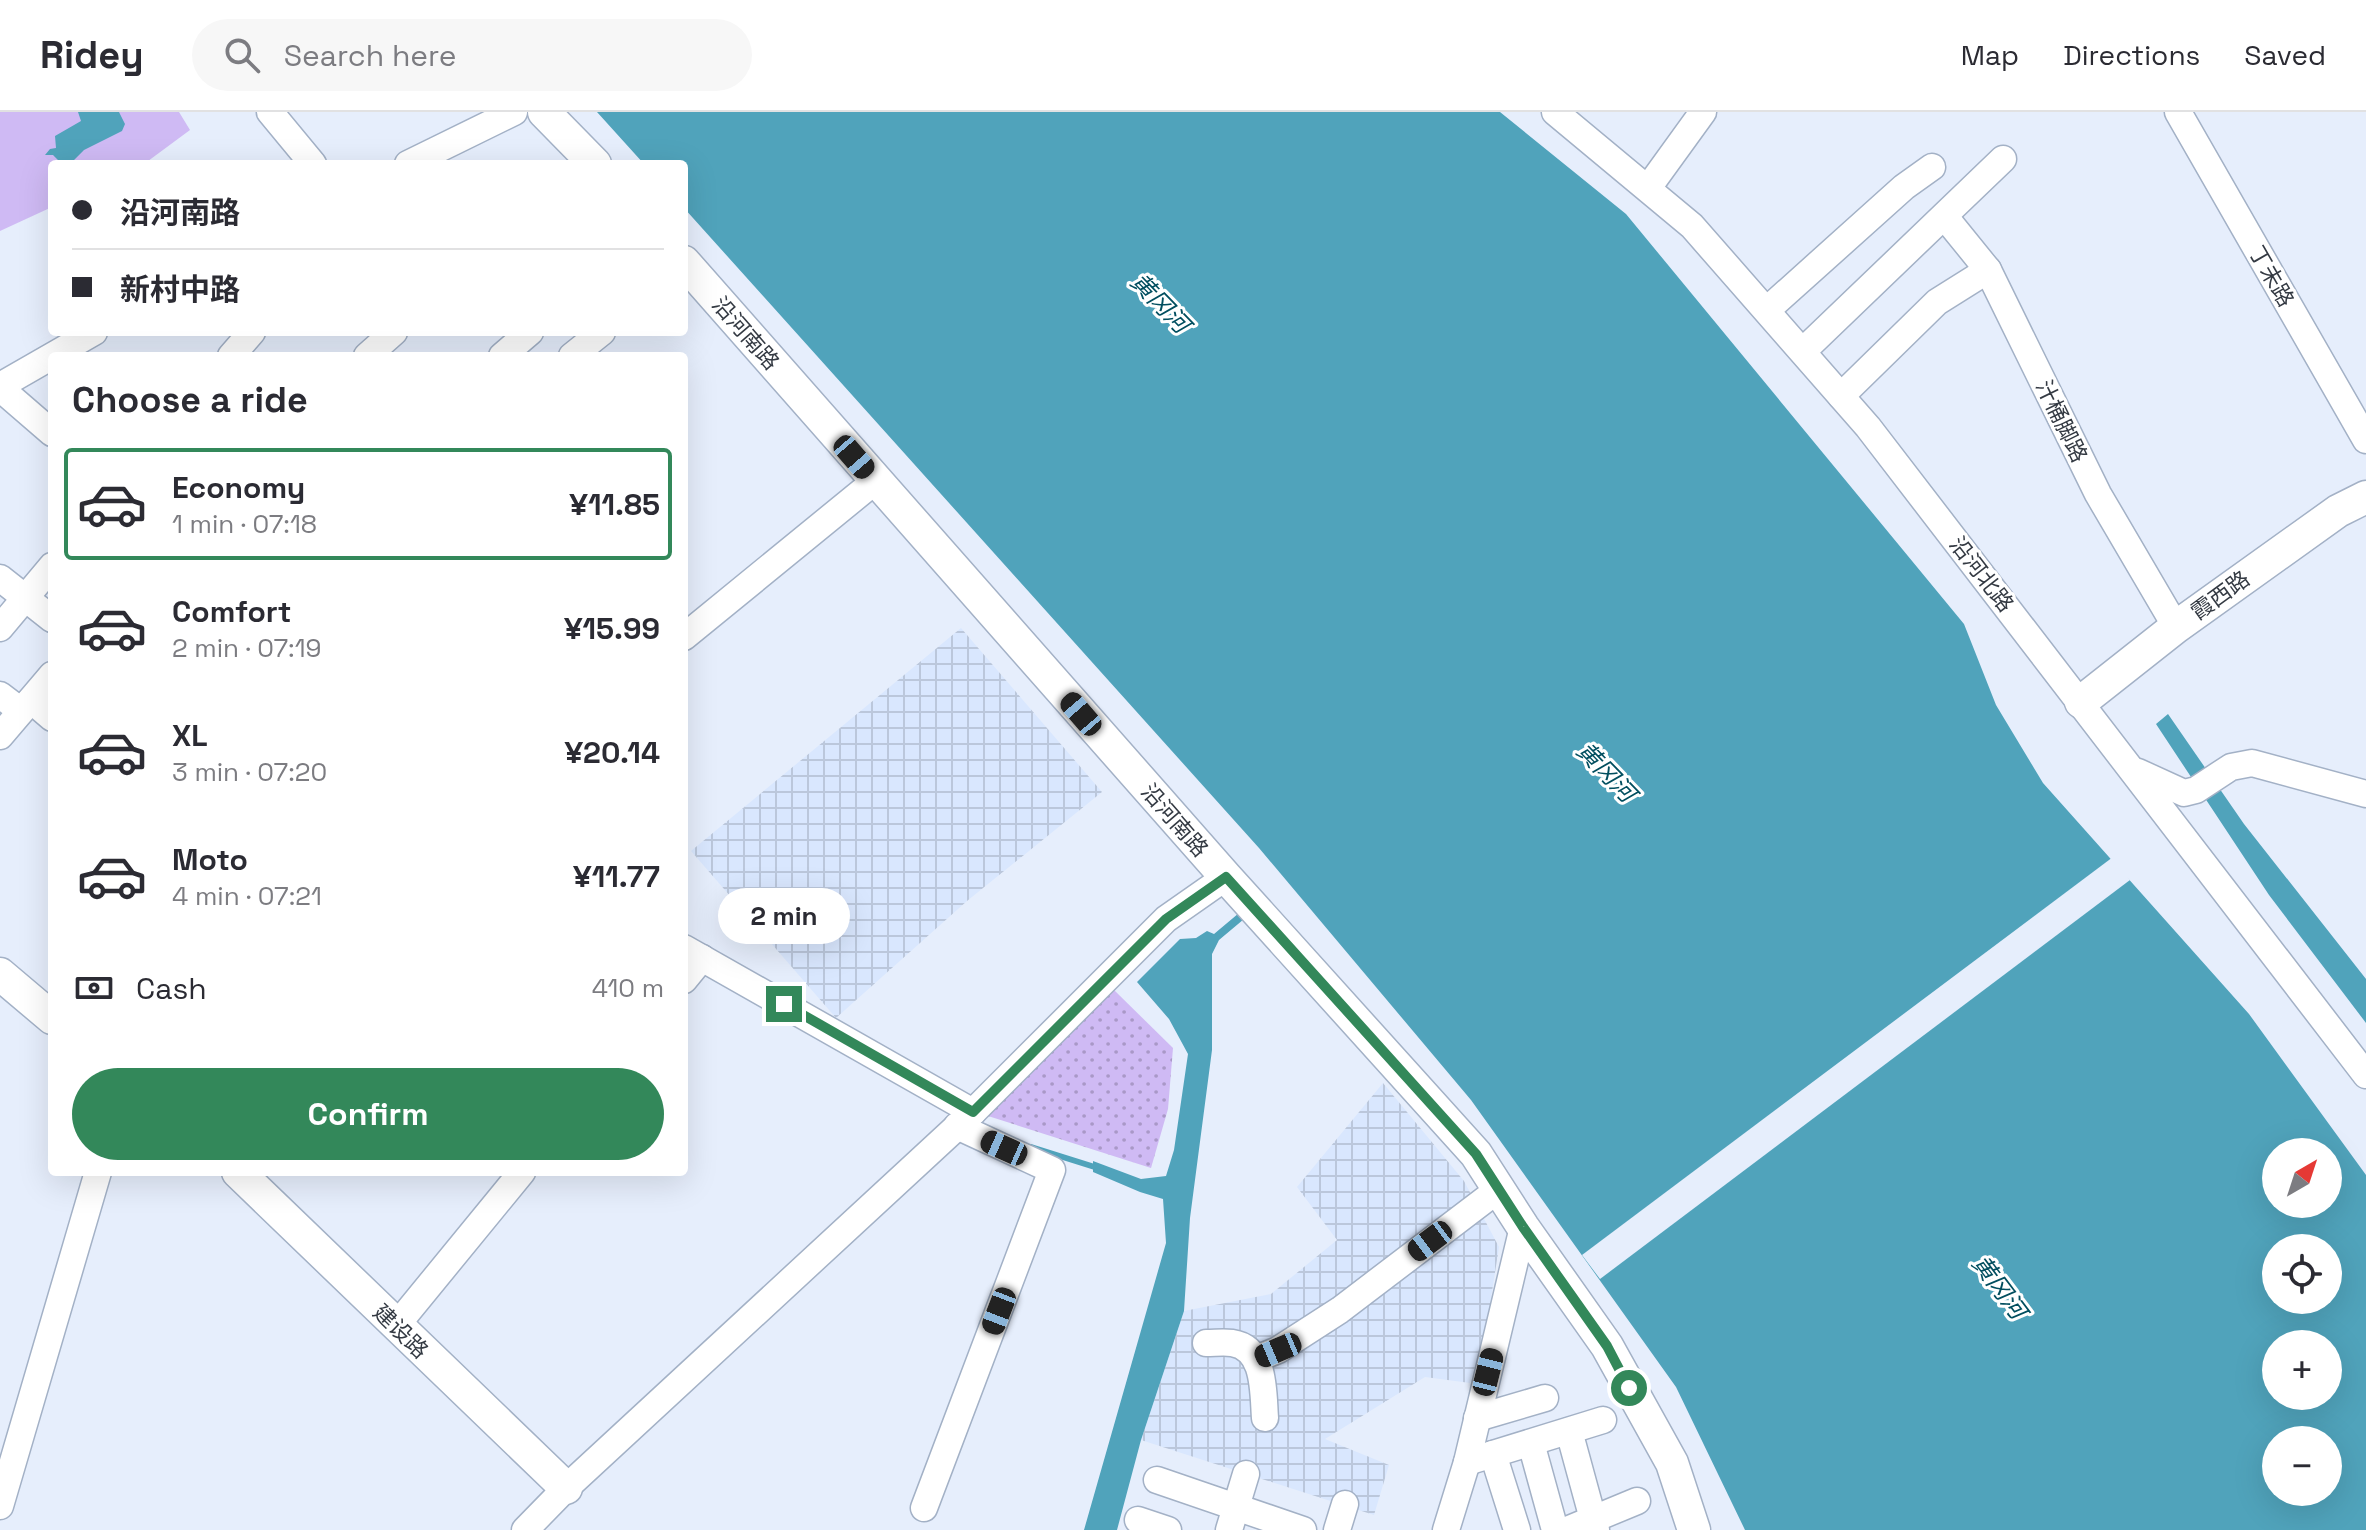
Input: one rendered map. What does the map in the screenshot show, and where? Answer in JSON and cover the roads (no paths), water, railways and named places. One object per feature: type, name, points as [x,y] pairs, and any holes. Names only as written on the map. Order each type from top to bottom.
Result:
[{"type":"main road","points":[[544,112],[587,160]]},
{"type":"main road","name":"沿河南路","points":[[688,267],[1226,877],[1476,1154],[1607,1346],[1672,1463],[1694,1530]]},
{"type":"main road","name":"霞西路","points":[[2081,702],[2176,627],[2338,511],[2366,497]]},
{"type":"main road","points":[[0,974],[48,1015]]},
{"type":"main road","name":"建设路","points":[[242,1176],[566,1488]]},
{"type":"street","points":[[270,112],[310,160]]},
{"type":"street","points":[[416,160],[514,112]]},
{"type":"street","name":"沿河北路","points":[[1555,112],[1692,226],[1868,427],[2366,1075]]},
{"type":"street","points":[[1648,188],[1703,112]]},
{"type":"street","name":"丁未路","points":[[2178,112],[2366,440]]},
{"type":"street","points":[[1803,351],[2003,159]]},
{"type":"street","points":[[1767,310],[1904,187],[1932,167]]},
{"type":"street","name":"汁桶脚路","points":[[1945,217],[1988,270],[2098,494],[2176,627]]},
{"type":"street","points":[[1841,396],[1937,302],[1988,270]]},
{"type":"street","points":[[60,352],[87,336]]},
{"type":"street","points":[[234,352],[248,336]]},
{"type":"street","points":[[372,352],[390,336]]},
{"type":"street","points":[[507,352],[525,336]]},
{"type":"street","points":[[577,352],[597,336]]},
{"type":"street","points":[[48,359],[0,387],[48,429]]},
{"type":"street","points":[[688,634],[875,481]]},
{"type":"street","points":[[0,628],[48,571]]},
{"type":"street","points":[[0,578],[48,616]]},
{"type":"street","points":[[0,736],[48,680]]},
{"type":"street","points":[[0,695],[48,716]]},
{"type":"street","points":[[2134,770],[2184,793],[2231,767],[2252,763],[2366,794]]},
{"type":"street","points":[[525,1530],[566,1488],[965,1119],[1166,919],[1226,877]]},
{"type":"street","points":[[693,953],[1052,1170],[924,1508]]},
{"type":"street","points":[[0,1506],[97,1176]]},
{"type":"street","points":[[396,1326],[519,1176]]},
{"type":"street","points":[[1256,1359],[1278,1350],[1340,1310],[1499,1189]]},
{"type":"street","points":[[1446,1530],[1467,1462],[1523,1227]]},
{"type":"street","points":[[1206,1343],[1235,1343],[1256,1359],[1262,1381],[1265,1418]]},
{"type":"street","points":[[1477,1418],[1545,1398]]},
{"type":"street","points":[[1467,1462],[1603,1420]]},
{"type":"street","points":[[1569,1431],[1594,1525]]},
{"type":"street","points":[[1531,1443],[1555,1530]]},
{"type":"street","points":[[1493,1454],[1517,1530]]},
{"type":"street","points":[[1232,1519],[1246,1474]]},
{"type":"street","points":[[1157,1480],[1232,1519],[1303,1530]]},
{"type":"street","points":[[1567,1530],[1594,1525],[1637,1501]]},
{"type":"street","points":[[1337,1530],[1345,1504]]},
{"type":"street","points":[[1138,1520],[1168,1530]]},
{"type":"water","points":[[78,112],[119,112],[125,124],[122,131],[84,150],[74,160],[58,160],[53,155],[45,155],[56,148],[55,136],[81,121]]},
{"type":"water","name":"黄冈河","points":[[597,112],[1500,112],[1626,214],[1964,624],[1996,705],[2043,783],[2249,1014],[2339,1138],[2262,1138],[2262,1218],[2342,1218],[2342,1142],[2366,1175],[2366,1530],[1745,1530],[1676,1387],[1471,1100],[1259,848],[688,212],[688,160],[640,160]]},
{"type":"water","points":[[2168,714],[2244,824],[2366,979],[2366,1023],[2269,895],[2156,724]]},
{"type":"water","points":[[1245,908],[1250,914],[1219,940],[1212,954],[1212,1050],[1190,1218],[1184,1311],[1141,1440],[1117,1530],[1084,1530],[1166,1243],[1163,1199],[1093,1172],[1093,1161],[1141,1179],[1166,1176],[1174,1150],[1188,1054],[1169,1019],[1137,982],[1180,939],[1196,938],[1207,931],[1214,934]]},
{"type":"waterway","points":[[1031,1147],[1101,1169]]}]
